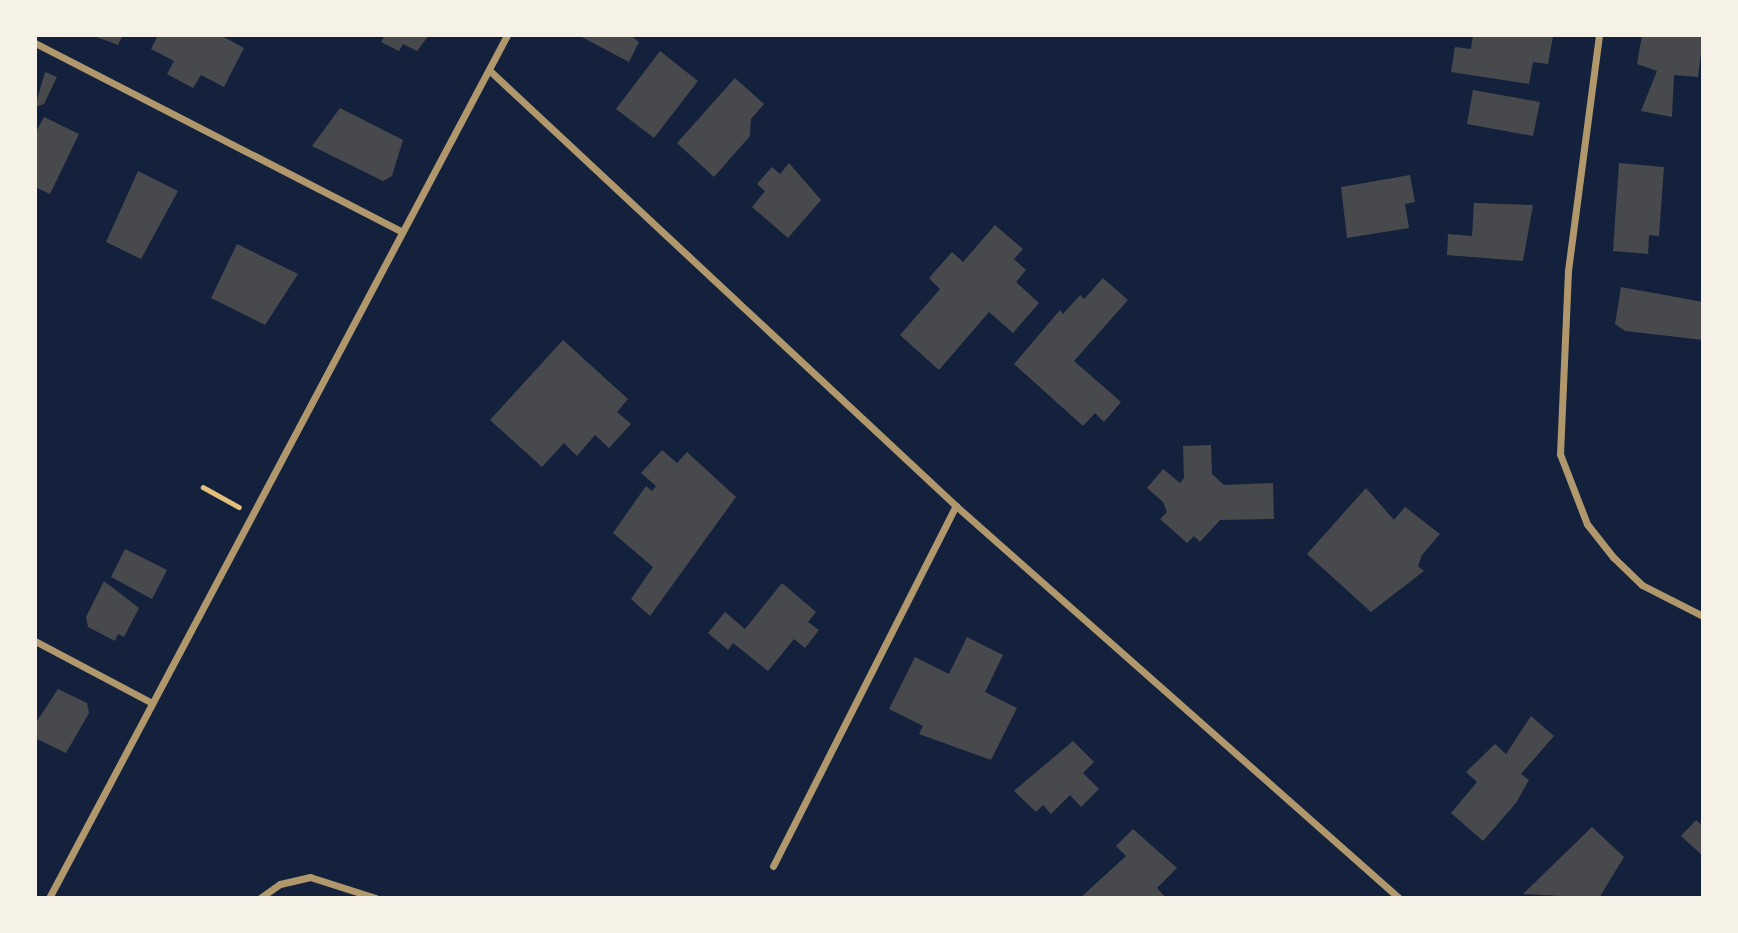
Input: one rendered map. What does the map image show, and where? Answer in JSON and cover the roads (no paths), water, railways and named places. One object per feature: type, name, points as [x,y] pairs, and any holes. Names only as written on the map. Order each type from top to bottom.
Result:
[{"type":"street","points":[[49,898],[507,35]]},
{"type":"street","points":[[1599,35],[1568,271],[1560,454],[1587,524],[1613,556],[1642,585],[1703,616]]},
{"type":"street","points":[[35,43],[402,232]]},
{"type":"street","points":[[489,71],[956,506],[1399,898]]},
{"type":"street","points":[[773,866],[956,506]]},
{"type":"street","points":[[35,642],[152,703]]},
{"type":"street","points":[[260,898],[280,884],[310,877],[376,898]]}]
